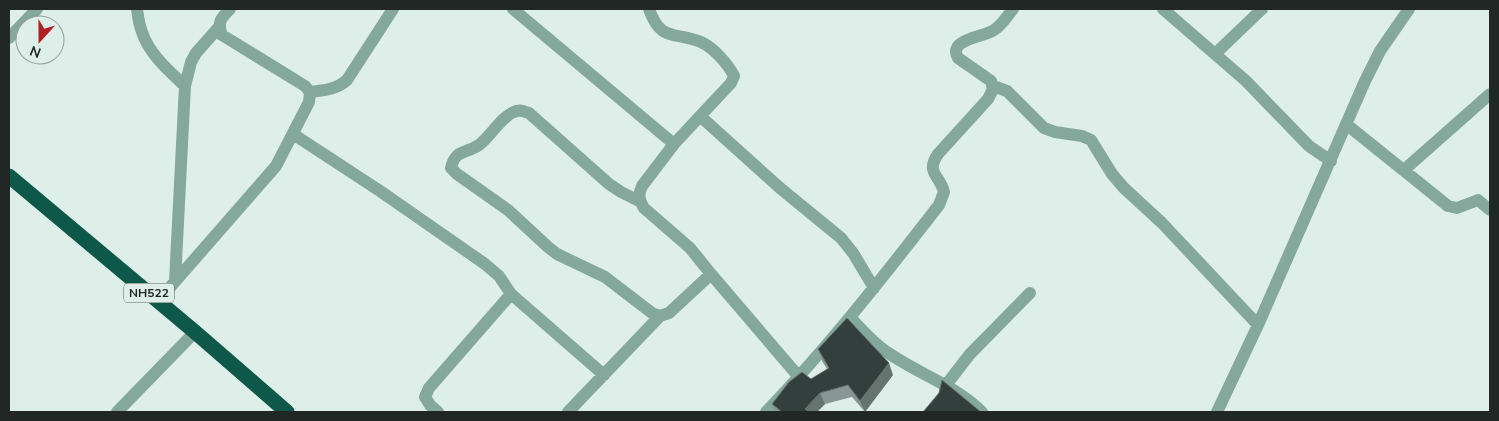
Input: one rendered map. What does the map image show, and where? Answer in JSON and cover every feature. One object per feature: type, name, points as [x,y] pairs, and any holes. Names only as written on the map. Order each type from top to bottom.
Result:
[{"type":"highway","name":"NH522","points":[[9,176],[287,412]]},
{"type":"street","points":[[9,38],[37,9]]},
{"type":"street","points":[[136,9],[142,33],[148,44],[160,61],[185,86]]},
{"type":"street","points":[[175,280],[185,86],[191,62],[196,52],[219,27],[221,18],[230,9]]},
{"type":"street","points":[[310,92],[332,90],[347,80],[393,9]]},
{"type":"street","points":[[513,9],[674,144]]},
{"type":"street","points":[[639,201],[639,193],[642,186],[674,144],[731,83],[734,76],[730,69],[702,42],[668,34],[659,28],[649,9]]},
{"type":"street","points":[[1013,9],[988,34],[962,42],[957,48],[956,54],[958,58],[986,77],[993,86],[1007,91],[1044,128],[1055,132],[1082,136],[1091,140],[1112,174],[1124,188],[1162,223],[1258,325]]},
{"type":"street","points":[[1163,9],[1273,106],[1309,146],[1331,161]]},
{"type":"street","points":[[1216,54],[1262,9]]},
{"type":"street","points":[[1217,412],[1331,161],[1358,95],[1380,51],[1409,9]]},
{"type":"street","points":[[158,301],[276,166],[309,102],[310,92],[305,86],[222,35],[219,27]]},
{"type":"street","points":[[766,412],[800,377],[874,288],[942,199],[944,188],[932,168],[935,158],[988,99],[993,86]]},
{"type":"street","points":[[1404,170],[1490,94]]},
{"type":"street","points":[[660,316],[652,313],[605,277],[557,254],[508,210],[457,174],[451,168],[453,158],[461,152],[477,146],[511,113],[520,110],[529,113],[609,184],[639,201],[644,208],[690,248],[800,377]]},
{"type":"street","points":[[700,116],[780,188],[841,238],[853,253],[874,288]]},
{"type":"street","points":[[1346,124],[1448,206],[1457,208],[1478,200],[1490,210]]},
{"type":"street","points":[[293,134],[380,190],[485,264],[499,276],[511,294],[604,375]]},
{"type":"street","points":[[568,412],[660,316],[668,313],[711,274]]},
{"type":"street","points":[[946,385],[970,354],[1030,293]]},
{"type":"street","points":[[438,412],[425,397],[429,388],[511,294]]},
{"type":"street","points":[[850,317],[867,336],[886,352],[946,385],[982,412]]},
{"type":"street","points":[[117,412],[195,332]]},
{"type":"building","points":[[847,318],[889,363],[860,401],[848,385],[820,393],[805,409],[810,412],[782,412],[772,404],[789,382],[802,372],[811,379],[829,368],[818,349]]},
{"type":"building","points":[[942,380],[981,412],[923,412],[939,393]]}]
